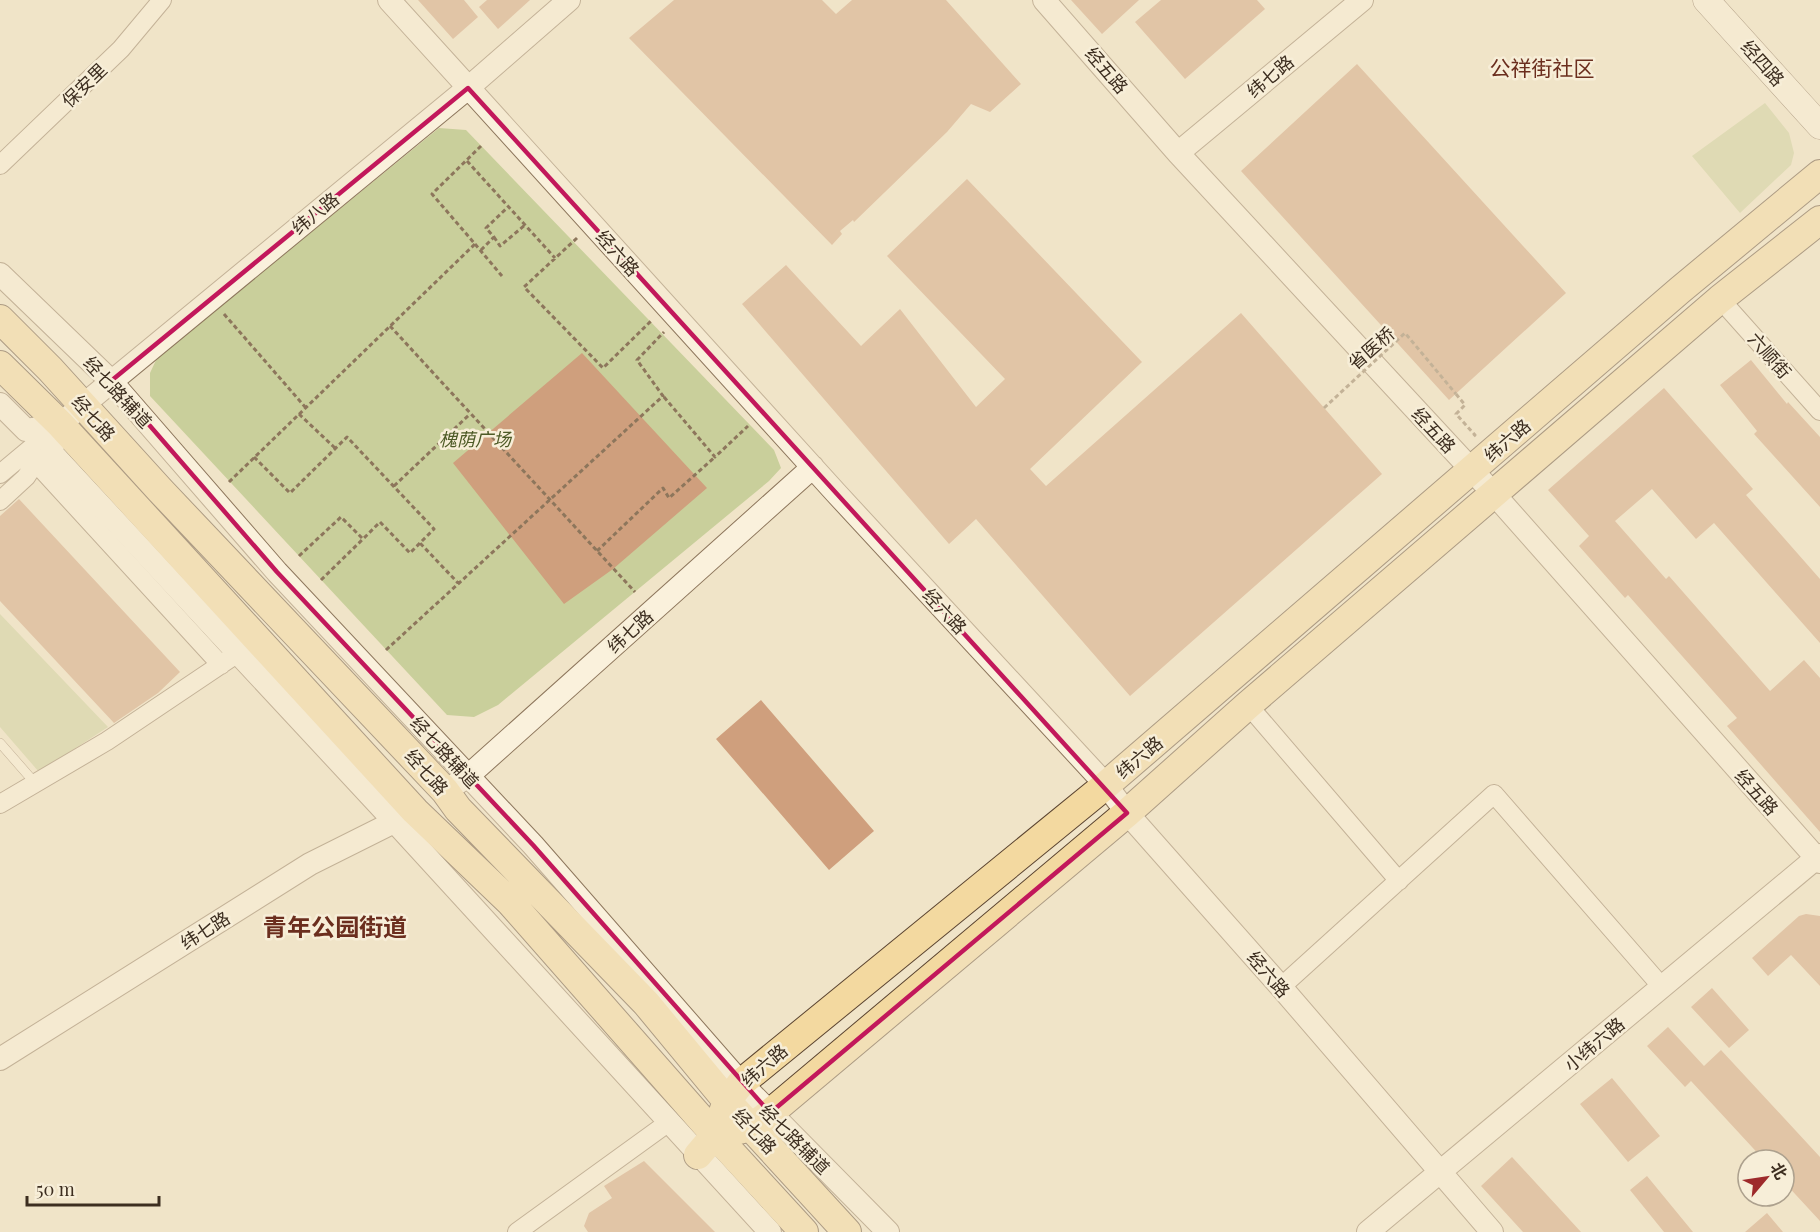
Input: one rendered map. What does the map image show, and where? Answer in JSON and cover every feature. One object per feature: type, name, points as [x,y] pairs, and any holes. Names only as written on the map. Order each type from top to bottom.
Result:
[{"type":"main road","name":"经四路","points":[[1706,0],[1820,126]]},
{"type":"main road","name":"纬六路","points":[[707,1145],[734,1092],[1106,785],[1687,285],[1820,174]]},
{"type":"main road","name":"纬六路","points":[[707,1145],[761,1120],[1127,813],[1248,705],[1720,299],[1820,220]]},
{"type":"main road","name":"经七路","points":[[0,319],[456,783],[458,809],[761,1120],[847,1232]]},
{"type":"main road","name":"经七路","points":[[0,365],[60,424],[405,817],[511,903],[707,1145],[804,1232]]},
{"type":"street","name":"保安里","points":[[0,165],[121,49],[162,0]]},
{"type":"street","name":"经六路","points":[[389,0],[813,467],[1106,785],[1127,813],[1281,987],[1492,1232]]},
{"type":"street","name":"纬八路","points":[[60,424],[468,88],[569,0]]},
{"type":"street","name":"经五路","points":[[1044,0],[1174,154],[1494,494],[1819,859]]},
{"type":"street","name":"纬七路","points":[[1174,154],[1362,0]]},
{"type":"street","name":"经七路辅道","points":[[0,274],[111,381],[456,783]]},
{"type":"street","name":"六顺街","points":[[1720,299],[1820,411]]},
{"type":"street","points":[[0,405],[26,430],[60,424]]},
{"type":"street","points":[[0,501],[27,477],[60,424]]},
{"type":"street","points":[[0,474],[60,424]]},
{"type":"street","points":[[60,424],[51,452],[229,659]]},
{"type":"street","points":[[36,463],[229,659],[405,817],[669,1122],[707,1145],[770,1232]]},
{"type":"street","name":"纬七路","points":[[456,783],[813,467]]},
{"type":"street","points":[[0,804],[107,741],[229,659]]},
{"type":"street","points":[[1248,705],[1399,881]]},
{"type":"street","points":[[1281,987],[1494,794],[1662,987]]},
{"type":"street","name":"纬七路","points":[[0,1059],[310,864],[405,817]]},
{"type":"street","name":"小纬六路","points":[[1368,1232],[1819,859]]},
{"type":"street","name":"经七路辅道","points":[[761,1120],[888,1232]]},
{"type":"street","points":[[517,1232],[669,1122]]},
{"type":"lane","points":[[0,743],[35,783]]},
{"type":"path","points":[[482,146],[432,194],[502,276]]},
{"type":"path","points":[[467,161],[555,258]]},
{"type":"path","points":[[508,207],[486,228],[500,246],[525,225]]},
{"type":"path","points":[[593,225],[524,287],[603,368],[672,312]]},
{"type":"path","points":[[481,250],[494,237]]},
{"type":"path","points":[[230,482],[475,244]]},
{"type":"path","points":[[211,299],[306,408]]},
{"type":"path","points":[[672,312],[637,360],[663,396],[715,457]]},
{"type":"path","points":[[390,326],[635,592]]},
{"type":"path","name":"省医桥","points":[[1324,408],[1405,333],[1465,405],[1456,414]]},
{"type":"path","points":[[386,650],[663,396]]},
{"type":"path","points":[[597,551],[663,488],[669,498],[763,412]]},
{"type":"path","points":[[298,414],[336,449]]},
{"type":"path","points":[[394,486],[470,414]]},
{"type":"path","points":[[254,457],[290,493],[347,437],[434,528],[410,553],[380,522],[321,580]]},
{"type":"path","points":[[299,556],[340,517],[363,539]]},
{"type":"path","points":[[420,543],[458,583]]},
{"type":"highlighted area","points":[[468,88],[1127,813],[770,1113],[533,845],[277,572],[111,381]]},
{"type":"green space","points":[[1765,103],[1789,133],[1794,153],[1791,165],[1740,213],[1692,156]]},
{"type":"green space","name":"槐荫广场","points":[[439,128],[466,130],[774,450],[781,468],[769,481],[498,705],[474,717],[447,715],[150,396],[150,373],[157,358]]},
{"type":"green space","points":[[0,614],[108,727],[39,772],[0,727]]},
{"type":"building","points":[[418,0],[464,0],[478,17],[453,39]]},
{"type":"building","points":[[487,0],[530,0],[498,29],[479,7]]},
{"type":"building","points":[[674,0],[822,0],[836,14],[852,0],[946,0],[1021,84],[990,112],[971,104],[947,132],[854,222],[853,220],[840,231],[842,234],[832,245],[629,38]]},
{"type":"building","points":[[1071,0],[1139,0],[1102,34]]},
{"type":"building","points":[[1161,0],[1257,0],[1265,9],[1185,79],[1135,22]]},
{"type":"building","points":[[1357,64],[1566,293],[1449,400],[1241,171]]},
{"type":"building","points":[[967,179],[1142,362],[1030,469],[1046,486],[1241,313],[1382,474],[1130,696],[976,519],[949,544],[742,304],[786,265],[861,346],[900,309],[976,407],[1005,379],[887,256]]},
{"type":"building","points":[[582,353],[707,488],[613,569],[564,604],[453,463]]},
{"type":"building","points":[[1751,360],[1787,404],[1788,402],[1820,437],[1820,507],[1754,434],[1757,431],[1720,385]]},
{"type":"building","points":[[1664,388],[1753,489],[1746,495],[1820,579],[1820,643],[1714,523],[1696,539],[1652,489],[1615,521],[1666,579],[1669,576],[1770,691],[1804,660],[1820,678],[1820,832],[1727,726],[1737,718],[1628,595],[1625,598],[1579,546],[1589,536],[1548,490]]},
{"type":"building","points":[[19,499],[180,672],[158,693],[114,723],[0,601],[0,516]]},
{"type":"building","points":[[761,700],[874,831],[829,870],[716,739]]},
{"type":"building","points":[[1806,914],[1820,916],[1820,986],[1791,955],[1768,976],[1752,958],[1799,916]]},
{"type":"building","points":[[1712,988],[1749,1030],[1729,1048],[1691,1007]]},
{"type":"building","points":[[1668,1027],[1704,1066],[1721,1050],[1820,1157],[1820,1221],[1796,1195],[1796,1148],[1753,1148],[1691,1081],[1685,1087],[1647,1046]]},
{"type":"building","points":[[1612,1078],[1660,1136],[1628,1162],[1580,1104]]},
{"type":"building","points":[[1512,1157],[1581,1232],[1523,1232],[1481,1186]]},
{"type":"building","points":[[644,1161],[715,1232],[588,1232],[584,1226],[589,1213],[612,1198],[604,1186]]},
{"type":"building","points":[[1647,1176],[1693,1232],[1664,1232],[1630,1190]]},
{"type":"building","points":[[1767,1213],[1783,1232],[1745,1232]]},
{"type":"district","name":"公祥街社区","points":[[1542,67]]},
{"type":"district","name":"青年公园街道","points":[[335,926]]}]
